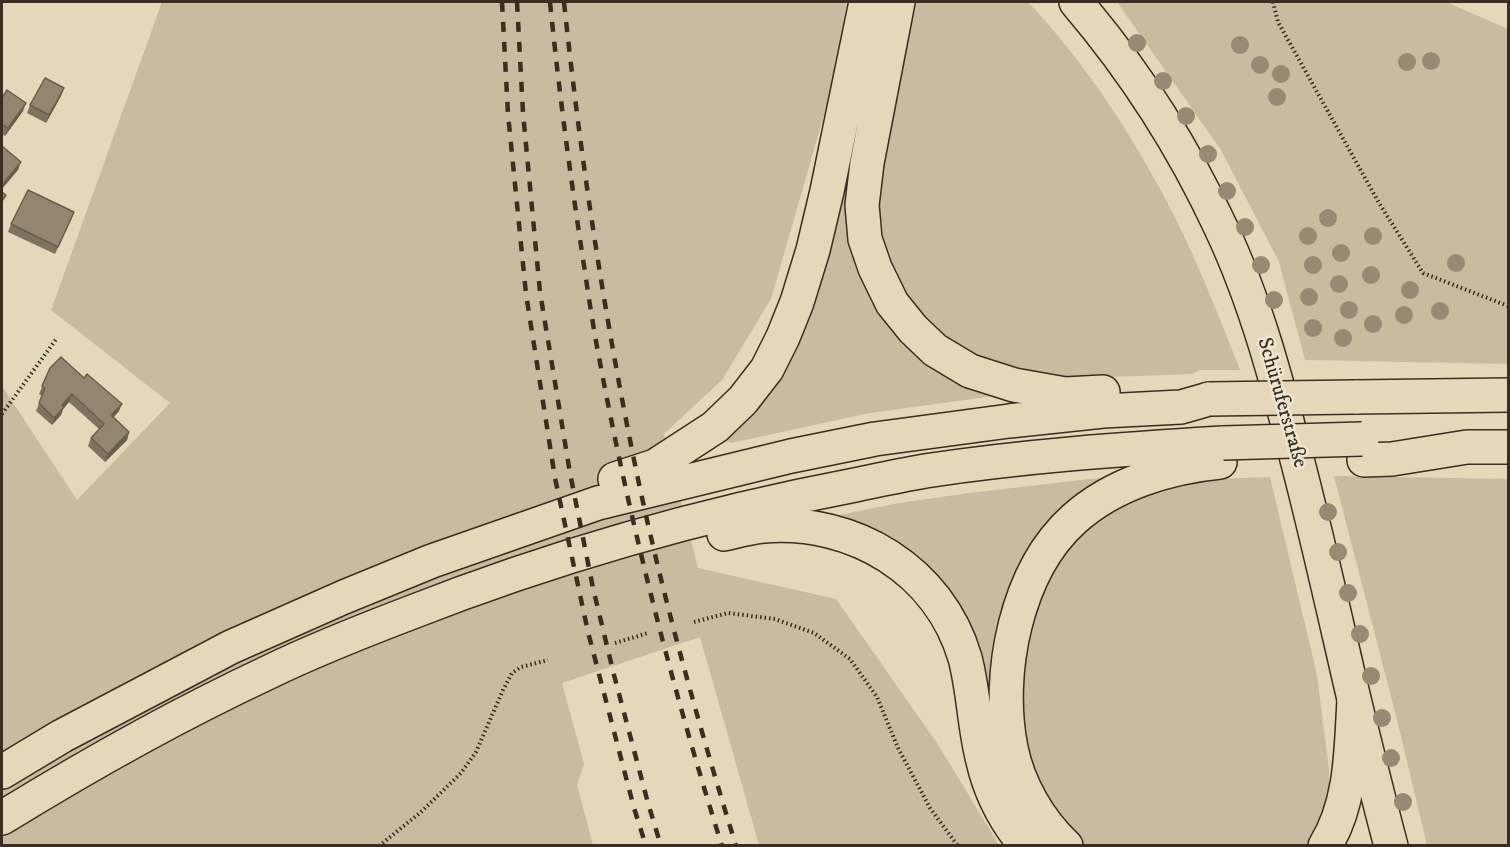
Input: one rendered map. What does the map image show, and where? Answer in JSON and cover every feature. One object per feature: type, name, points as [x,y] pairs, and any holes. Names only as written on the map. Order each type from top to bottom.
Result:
[{"type":"main road","points":[[474,546],[511,513],[655,466],[715,427],[743,400],[766,369],[798,302],[813,250],[866,2]]},
{"type":"main road","points":[[898,2],[867,163],[862,206],[865,239],[892,303],[913,329],[935,350],[970,371],[1014,385],[1065,394],[1153,389],[1209,399],[1509,395]]},
{"type":"main road","name":"Schüruferstraße","points":[[1076,2],[1105,36],[1152,103],[1184,155],[1221,229],[1251,300],[1305,489],[1390,846]]},
{"type":"main road","points":[[2,772],[72,731],[231,647],[432,561],[598,503],[802,454],[875,440],[1009,421],[1181,406],[1209,399]]},
{"type":"main road","points":[[2,818],[119,748],[186,713],[271,671],[357,633],[461,592],[540,565],[718,514],[925,471],[1104,450],[1225,452],[1363,449],[1392,459],[1467,447],[1509,447]]},
{"type":"main road","points":[[1066,846],[1054,835],[1036,810],[1022,782],[1011,750],[1006,717],[1007,675],[1013,634],[1027,589],[1046,550],[1073,520],[1095,503],[1150,477],[1225,452]]},
{"type":"main road","points":[[619,541],[674,546],[764,526],[801,526],[847,536],[879,551],[908,569],[931,593],[951,622],[964,657],[983,762],[996,799],[1026,846]]},
{"type":"main road","points":[[1325,846],[1342,809],[1349,773],[1354,700]]},
{"type":"path","points":[[1273,2],[1278,22],[1379,203],[1423,273],[1509,306]]},
{"type":"path","points":[[2,414],[57,338]]},
{"type":"path","points":[[694,622],[728,613],[776,619],[814,633],[850,659],[877,697],[898,748],[930,808],[958,846]]},
{"type":"path","points":[[615,643],[648,633]]},
{"type":"path","points":[[379,846],[421,812],[461,773],[476,752],[512,673],[521,667],[548,660]]},
{"type":"shaded area","points":[[162,2],[847,2],[832,87],[771,299],[722,380],[664,434],[698,568],[836,599],[939,746],[999,845],[759,845],[700,637],[562,683],[584,764],[577,785],[593,845],[2,845],[2,386],[77,500],[170,403],[51,310]]},
{"type":"shaded area","points":[[914,2],[1028,2],[1047,23],[1099,90],[1131,138],[1159,187],[1192,254],[1240,370],[1200,370],[1192,374],[1056,379],[999,365],[966,351],[934,329],[909,302],[890,270],[881,236],[879,204],[882,164]]},
{"type":"shaded area","points":[[1117,2],[1446,2],[1508,29],[1508,364],[1305,360],[1279,262],[1221,150]]},
{"type":"shaded area","points":[[854,134],[848,180],[848,210],[954,381],[994,396],[870,413],[731,443],[726,440]]},
{"type":"shaded area","points":[[1116,476],[1086,492],[992,714],[978,646],[961,610],[829,517],[899,503],[969,493]]},
{"type":"shaded area","points":[[1334,476],[1508,479],[1508,845],[1427,845]]},
{"type":"shaded area","points":[[1270,477],[1317,675],[1329,770],[1329,795],[1313,846],[1082,846],[1038,794],[1019,724],[1025,639],[1052,569],[1092,518],[1171,481]]},
{"type":"building","points":[[45,78],[64,88],[49,115],[30,105]]},
{"type":"building","points":[[7,90],[26,103],[8,128],[2,124],[2,98]]},
{"type":"building","points":[[2,146],[21,162],[2,185]]},
{"type":"building","points":[[28,190],[74,212],[58,247],[11,224]]},
{"type":"building","points":[[61,357],[84,378],[87,374],[122,404],[111,415],[129,432],[108,454],[91,438],[104,424],[72,394],[54,418],[39,403],[45,388],[42,386],[50,368]]},
{"type":"railway","points":[[502,2],[508,114],[526,294],[555,478],[588,632],[646,846]]},
{"type":"railway","points":[[517,2],[523,113],[540,292],[570,473],[593,588],[614,675],[661,846]]},
{"type":"railway","points":[[550,2],[575,204],[610,415],[637,539],[669,663],[722,846]]},
{"type":"railway","points":[[564,2],[593,227],[632,450],[679,650],[736,846]]}]
